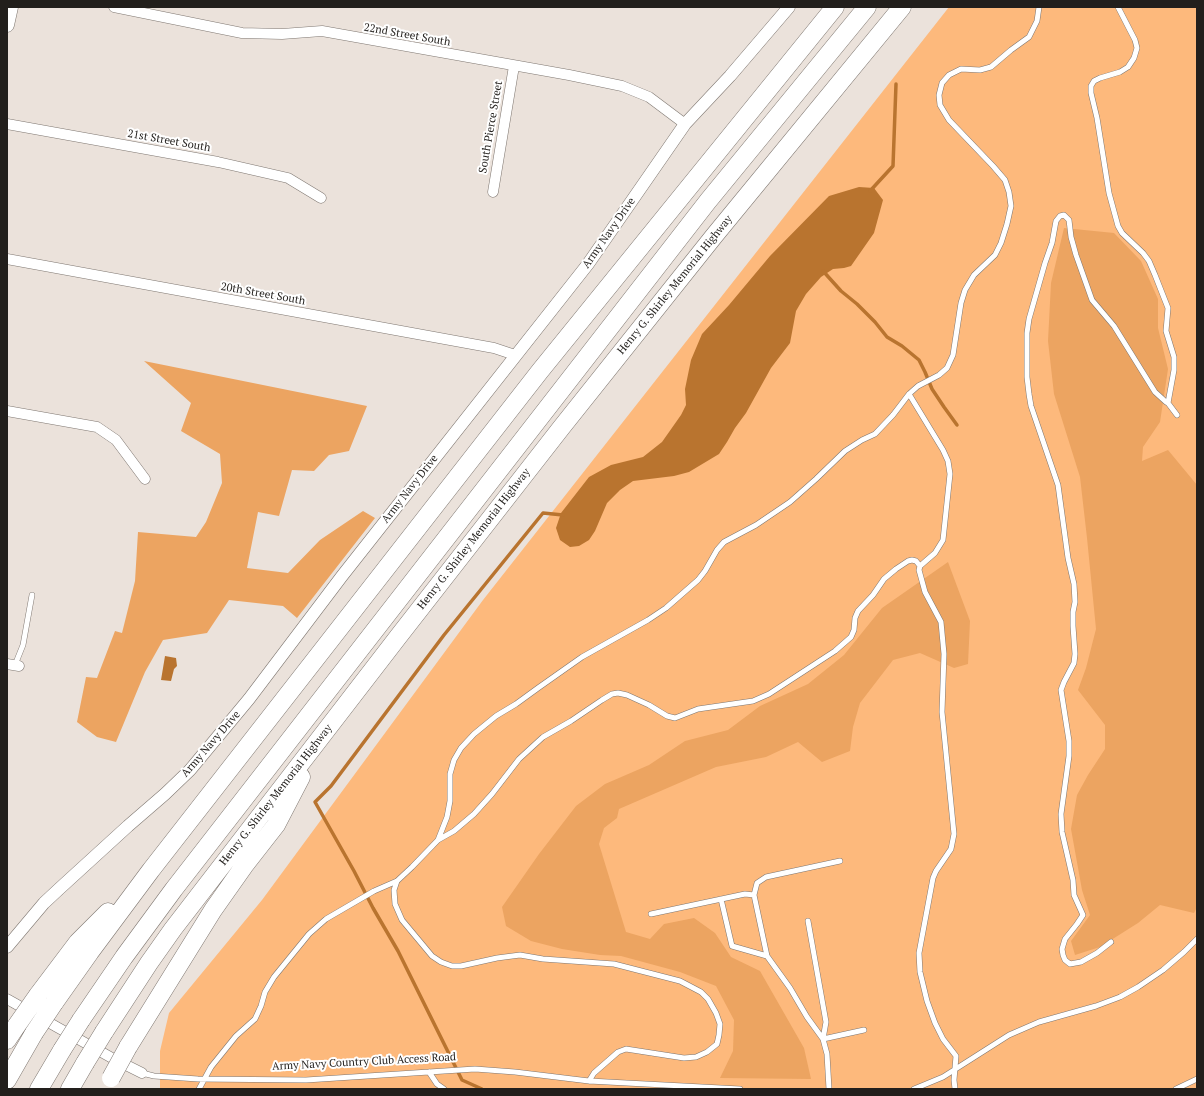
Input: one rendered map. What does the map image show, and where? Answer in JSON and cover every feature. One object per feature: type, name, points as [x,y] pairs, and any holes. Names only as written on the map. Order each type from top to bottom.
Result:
[{"type":"highway","points":[[7,1080],[34,1033],[54,1003],[99,939],[151,870],[540,371],[835,7]]},
{"type":"highway","points":[[39,1089],[81,1020],[166,900],[708,201],[867,7]]},
{"type":"highway","name":"Henry G. Shirley Memorial Highway","points":[[70,1089],[104,1032],[149,962],[398,636],[633,338],[831,92],[902,7]]},
{"type":"highway","points":[[108,1084],[128,1047],[213,910],[244,866],[276,825],[323,735]]},
{"type":"highway","points":[[12,1033],[38,995],[78,942],[151,870]]},
{"type":"main road","points":[[7,25],[10,7]]},
{"type":"street","name":"22nd Street South","points":[[114,7],[242,33],[282,34],[322,31],[569,75],[622,86],[649,97],[685,124]]},
{"type":"street","name":"Army Navy Drive","points":[[7,947],[44,903],[190,770],[249,699],[342,576],[588,264],[685,124],[730,76],[789,7]]},
{"type":"street","name":"South Pierce Street","points":[[493,192],[514,66]]},
{"type":"street","name":"21st Street South","points":[[7,124],[218,162],[288,178],[321,198]]},
{"type":"street","name":"20th Street South","points":[[7,259],[494,348],[515,355]]},
{"type":"street","points":[[7,411],[97,427],[116,440],[145,479]]},
{"type":"street","name":"Army Navy Country Club Access Road","points":[[7,999],[112,1058],[142,1073]]},
{"type":"lane","points":[[438,840],[448,812],[450,801],[450,774],[454,760],[461,748],[474,734],[496,716],[516,704],[582,657],[648,620],[666,608],[698,580],[717,550],[724,542],[784,506],[816,479],[845,451],[875,434],[893,415],[909,394],[918,386],[939,375],[947,368],[953,355],[961,303],[965,290],[974,275],[998,249],[1007,224],[1011,206],[1005,180],[949,120],[940,105],[939,95],[942,83],[949,75],[961,69],[980,70],[991,67],[1030,37],[1037,21],[1039,7]]},
{"type":"lane","points":[[1118,7],[1135,40],[1137,48],[1134,58],[1128,67],[1120,72],[1094,81],[1091,86],[1091,93],[1097,118],[1109,193],[1116,221],[1122,233],[1143,253],[1148,261],[1168,308],[1166,331],[1174,357],[1174,370],[1168,403]]},
{"type":"lane","points":[[1111,942],[1097,953],[1081,962],[1070,964],[1065,960],[1063,955],[1062,949],[1065,939],[1083,915],[1074,895],[1073,880],[1062,832],[1069,741],[1061,690],[1074,663],[1074,584],[1068,558],[1058,485],[1031,406],[1027,377],[1027,333],[1029,319],[1052,243],[1056,221],[1060,216],[1064,215],[1069,220],[1071,237],[1076,255],[1092,300],[1114,326],[1155,392],[1168,403],[1177,415]]},
{"type":"lane","points":[[909,394],[943,450],[948,461],[950,474],[943,540],[935,553],[920,566]]},
{"type":"lane","points":[[200,1089],[204,1079],[212,1067],[236,1036],[254,1019],[261,1006],[265,992],[274,977],[309,934],[326,919],[374,891],[397,881],[438,840],[454,831],[474,814],[492,794],[519,759],[543,737],[572,721],[612,694],[618,693],[627,695],[667,716],[675,718],[698,709],[753,701],[769,694],[835,651],[851,637],[858,611],[873,595],[884,579],[896,569],[912,560],[916,561],[920,566],[919,570],[925,592],[941,622],[944,654],[942,712],[954,834],[951,849],[933,878],[918,953],[920,972],[927,1001],[935,1023],[943,1039],[956,1056],[954,1080],[955,1089]]},
{"type":"lane","points":[[14,665],[23,645],[32,595]]},
{"type":"lane","points":[[829,1089],[827,1054],[823,1039],[767,956],[754,895],[757,883],[766,877],[840,861]]},
{"type":"lane","points":[[397,881],[394,890],[395,904],[402,920],[432,956],[441,962],[452,966],[461,966],[497,958],[520,955],[543,959],[614,964],[680,981],[700,992],[708,999],[720,1024],[720,1035],[717,1044],[707,1052],[696,1057],[684,1058],[626,1049],[618,1052],[594,1074],[589,1081]]},
{"type":"lane","points":[[651,914],[745,894],[754,895]]},
{"type":"lane","points":[[720,899],[732,946],[767,956]]},
{"type":"lane","points":[[808,921],[826,1022],[823,1039]]},
{"type":"lane","points":[[914,1089],[943,1077],[1008,1035],[1039,1022],[1096,1006],[1138,988],[1163,970],[1197,939]]},
{"type":"lane","points":[[823,1039],[864,1030]]},
{"type":"lane","name":"Army Navy Country Club Access Road","points":[[142,1073],[154,1076],[204,1079],[306,1080],[468,1069],[514,1072],[589,1081],[740,1089]]},
{"type":"lane","points":[[429,1072],[437,1084],[444,1089]]},
{"type":"lane","points":[[1176,1089],[1197,1079]]},
{"type":"shaded area","points":[[949,7],[1197,7],[1197,1089],[160,1089],[160,1051],[169,1013],[262,900],[483,600]]},
{"type":"shaded area","points":[[859,187],[874,188],[883,200],[874,233],[851,266],[833,269],[821,277],[806,294],[796,311],[790,343],[771,368],[746,413],[719,454],[689,472],[674,476],[633,481],[620,490],[607,503],[595,531],[589,540],[579,546],[570,547],[560,540],[556,528],[561,513],[589,477],[611,465],[643,457],[662,442],[681,415],[686,405],[685,389],[691,360],[702,334],[729,305],[770,256],[829,196]]},
{"type":"shaded area","points":[[1064,228],[1114,233],[1141,261],[1158,299],[1158,328],[1168,369],[1160,422],[1143,447],[1142,461],[1168,450],[1197,485],[1197,907],[1194,913],[1160,905],[1138,923],[1100,947],[1075,955],[1071,941],[1090,915],[1082,890],[1071,829],[1077,795],[1105,749],[1105,725],[1078,690],[1086,668],[1096,629],[1080,477],[1054,394],[1048,341],[1051,283]]},
{"type":"shaded area","points":[[144,361],[367,406],[349,451],[329,455],[314,471],[292,470],[279,516],[258,512],[247,568],[288,573],[320,540],[363,511],[375,518],[297,618],[283,606],[229,600],[207,633],[163,640],[145,672],[116,742],[97,737],[77,722],[86,677],[97,678],[115,631],[122,633],[135,581],[138,532],[196,537],[206,522],[222,483],[220,454],[181,431],[191,403]]},
{"type":"shaded area","points":[[948,562],[970,621],[968,664],[954,668],[920,653],[893,660],[860,703],[853,727],[850,751],[822,762],[798,742],[766,757],[716,767],[619,809],[617,818],[604,828],[599,844],[626,932],[650,939],[664,924],[694,918],[715,933],[731,957],[760,971],[804,1048],[811,1079],[720,1078],[733,1051],[734,1020],[716,986],[680,972],[621,956],[600,955],[562,949],[531,941],[506,926],[502,907],[539,854],[576,806],[605,784],[649,765],[685,741],[728,730],[760,706],[808,684],[844,655],[882,608]]},
{"type":"shaded area","points":[[165,656],[176,658],[177,666],[174,669],[171,681],[161,680]]},
{"type":"waterway","points":[[870,191],[893,166],[896,84]]},
{"type":"waterway","points":[[823,271],[841,291],[875,322],[887,337],[902,346],[919,360],[932,389],[957,425]]},
{"type":"waterway","points":[[482,1089],[462,1080],[398,951],[315,802],[331,786],[444,635],[543,513],[563,515]]}]
